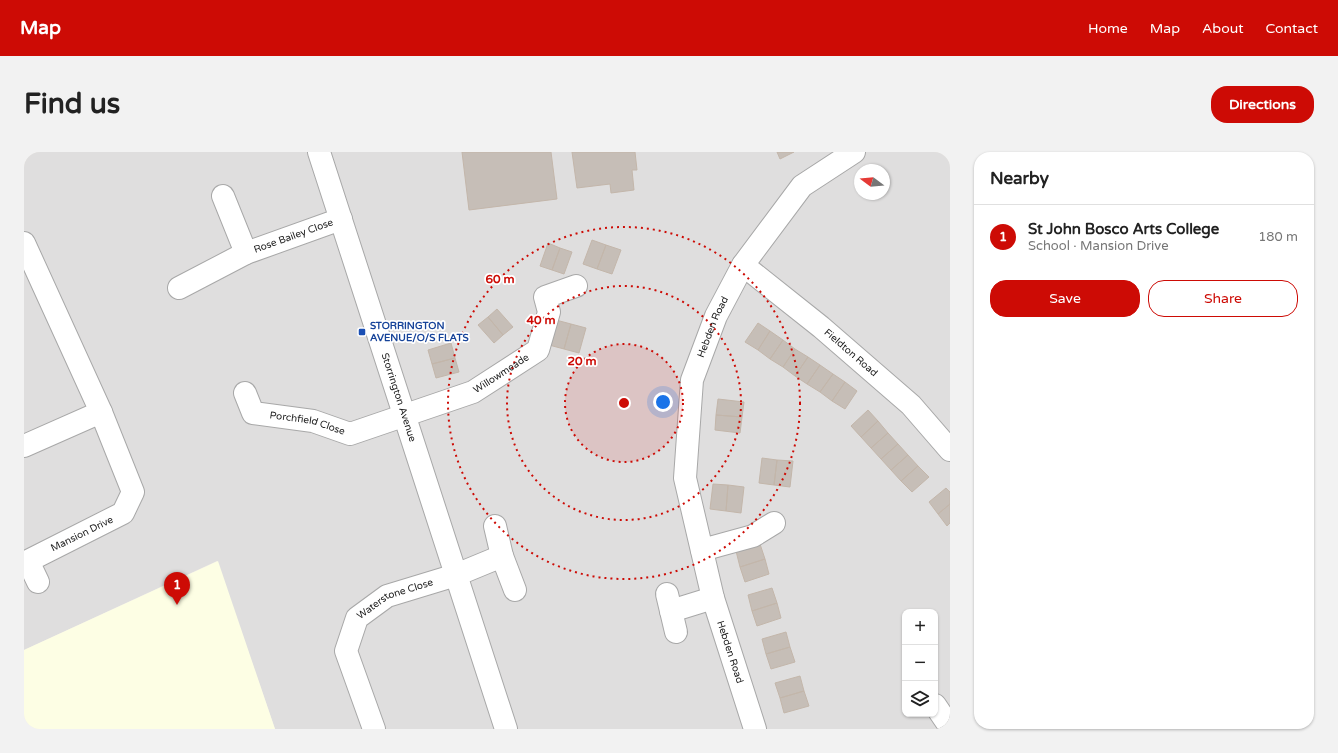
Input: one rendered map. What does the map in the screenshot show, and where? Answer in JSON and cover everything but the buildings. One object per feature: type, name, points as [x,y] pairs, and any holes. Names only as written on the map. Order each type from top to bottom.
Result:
[{"type":"street","name":"Storrington Avenue","points":[[319,152],[506,729]]},
{"type":"street","name":"Hebden Road","points":[[755,729],[713,598],[685,478],[692,380],[716,316],[743,265],[802,186],[854,152]]},
{"type":"street","name":"Rose Bailey Close","points":[[223,196],[246,252]]},
{"type":"street","name":"Rose Bailey Close","points":[[178,288],[246,252],[341,220]]},
{"type":"street","name":"Mansion Drive","points":[[24,244],[101,412],[134,492],[123,513],[28,560],[38,582]]},
{"type":"street","name":"Fieldton Road","points":[[743,265],[821,327],[911,405],[950,450]]},
{"type":"street","name":"Willowmeade","points":[[404,416],[473,392],[538,350],[549,312],[545,297],[576,286]]},
{"type":"street","name":"Porchfield Close","points":[[245,393],[253,413],[312,421],[350,434],[404,416]]},
{"type":"street","points":[[24,446],[101,412]]},
{"type":"street","points":[[702,550],[753,536],[774,523]]},
{"type":"street","points":[[495,526],[502,556],[515,590]]},
{"type":"street","points":[[456,575],[502,556]]},
{"type":"street","name":"Waterstone Close","points":[[374,729],[346,651],[357,618],[387,596],[456,575]]},
{"type":"street","points":[[676,632],[669,603],[713,598]]},
{"type":"street","points":[[938,709],[950,727]]},
{"type":"shaded area","points":[[24,152],[950,152],[950,729],[275,729],[217,561],[24,650]]},
{"type":"shaded area","points":[[218,561],[275,729],[24,729],[24,650]]},
{"type":"place","name":"STORRINGTON AVENUE/O/S FLATS","points":[[362,332]]},
{"type":"place","name":"St John Bosco Arts College","points":[[177,605]]}]
